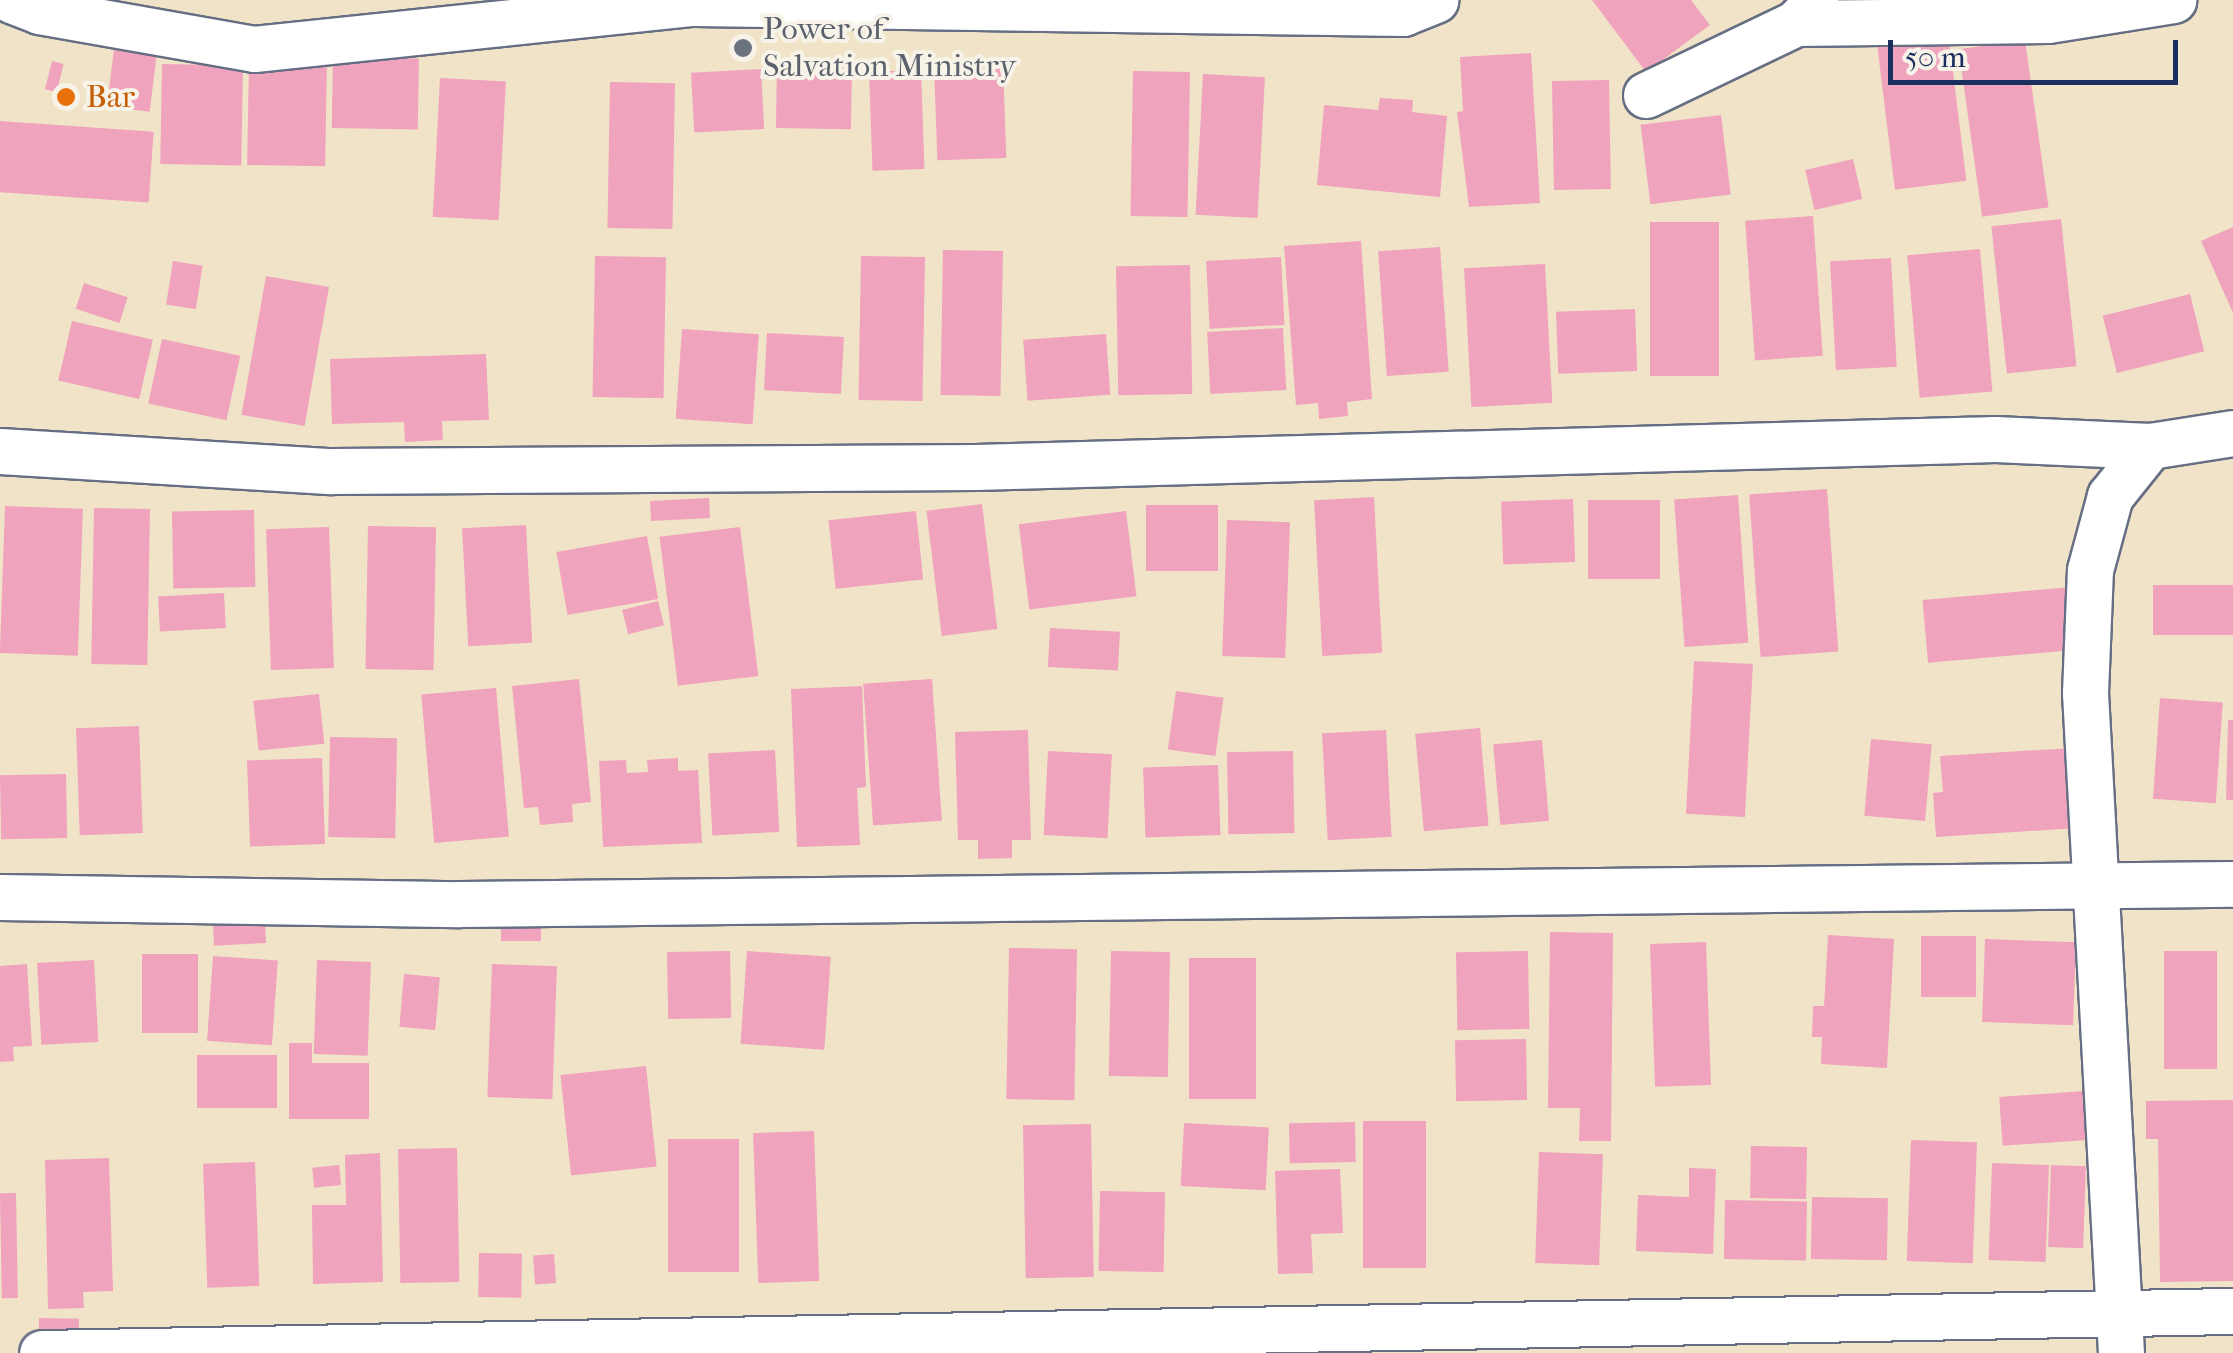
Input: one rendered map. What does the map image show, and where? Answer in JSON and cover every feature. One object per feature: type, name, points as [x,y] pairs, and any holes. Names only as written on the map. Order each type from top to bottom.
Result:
[{"type":"street","points":[[11,0],[40,11],[254,48],[696,4],[1403,13],[1436,0]]},
{"type":"street","points":[[1646,95],[1807,11],[2043,10],[2173,0]]},
{"type":"street","points":[[0,450],[351,471],[975,467],[1995,439],[2150,446],[2233,432]]},
{"type":"street","points":[[2121,1334],[2085,694],[2090,570],[2110,496],[2150,446]]},
{"type":"street","points":[[0,897],[459,904],[2233,884]]},
{"type":"street","points":[[42,1353],[2121,1334],[2233,1311]]},
{"type":"building","points":[[1592,0],[1691,0],[1710,25],[1646,72]]},
{"type":"building","points":[[1948,31],[1966,181],[1895,190],[1877,40]]},
{"type":"building","points":[[116,33],[159,38],[150,112],[107,106]]},
{"type":"building","points":[[2025,40],[2049,207],[1982,217],[1959,49]]},
{"type":"building","points":[[1531,53],[1540,203],[1469,207],[1457,112],[1463,111],[1460,57]]},
{"type":"building","points":[[333,57],[419,59],[418,129],[332,128]]},
{"type":"building","points":[[249,60],[327,61],[325,166],[247,165]]},
{"type":"building","points":[[52,61],[64,64],[57,92],[45,89]]},
{"type":"building","points":[[1003,63],[1006,158],[937,160],[934,65]]},
{"type":"building","points":[[162,64],[243,65],[241,165],[160,164]]},
{"type":"building","points":[[777,66],[852,67],[851,129],[776,128]]},
{"type":"building","points":[[761,69],[764,129],[694,133],[691,73]]},
{"type":"building","points":[[921,70],[924,169],[872,171],[869,72]]},
{"type":"building","points":[[1133,71],[1190,72],[1187,217],[1130,216]]},
{"type":"building","points":[[1203,74],[1265,77],[1258,218],[1196,215]]},
{"type":"building","points":[[440,78],[506,81],[499,220],[433,217]]},
{"type":"building","points":[[1609,80],[1611,189],[1554,190],[1552,81]]},
{"type":"building","points":[[610,82],[675,83],[672,229],[607,228]]},
{"type":"building","points":[[1380,98],[1413,100],[1412,112],[1447,116],[1440,197],[1317,185],[1324,105],[1378,110]]},
{"type":"building","points":[[1721,115],[1731,194],[1650,204],[1641,125]]},
{"type":"building","points":[[0,121],[154,132],[149,203],[0,192]]},
{"type":"building","points":[[1853,159],[1862,199],[1814,210],[1805,170]]},
{"type":"building","points":[[1813,216],[1823,356],[1755,360],[1745,221]]},
{"type":"building","points":[[2061,219],[2076,366],[2007,374],[1991,226]]},
{"type":"building","points":[[1650,222],[1719,222],[1719,376],[1650,376]]},
{"type":"building","points":[[2233,227],[2233,313],[2201,241]]},
{"type":"building","points":[[1361,241],[1372,399],[1347,402],[1348,416],[1319,419],[1318,403],[1296,405],[1284,246]]},
{"type":"building","points":[[1440,247],[1449,372],[1387,376],[1378,251]]},
{"type":"building","points":[[1980,249],[1992,391],[1920,398],[1907,255]]},
{"type":"building","points":[[943,250],[1003,251],[1000,396],[940,395]]},
{"type":"building","points":[[595,256],[666,257],[664,398],[593,397]]},
{"type":"building","points":[[861,256],[925,257],[922,401],[858,400]]},
{"type":"building","points":[[1281,257],[1285,325],[1210,329],[1206,261]]},
{"type":"building","points":[[1891,258],[1897,367],[1836,370],[1830,261]]},
{"type":"building","points":[[173,261],[203,266],[196,309],[166,304]]},
{"type":"building","points":[[1545,264],[1552,403],[1471,407],[1464,268]]},
{"type":"building","points":[[1190,265],[1192,394],[1118,395],[1116,266]]},
{"type":"building","points":[[266,276],[329,287],[305,426],[242,415]]},
{"type":"building","points":[[84,283],[128,297],[119,323],[76,309]]},
{"type":"building","points":[[2190,294],[2204,351],[2117,373],[2103,316]]},
{"type":"building","points":[[1635,309],[1637,371],[1558,374],[1556,312]]},
{"type":"building","points":[[72,321],[153,340],[139,399],[58,380]]},
{"type":"building","points":[[1283,328],[1286,390],[1210,394],[1207,332]]},
{"type":"building","points":[[682,329],[759,334],[753,424],[676,419]]},
{"type":"building","points":[[767,333],[844,337],[841,394],[764,390]]},
{"type":"building","points":[[1106,334],[1110,395],[1027,401],[1023,340]]},
{"type":"building","points":[[162,339],[240,356],[227,420],[148,404]]},
{"type":"building","points":[[486,354],[489,420],[442,421],[443,440],[405,442],[404,422],[332,424],[330,359]]},
{"type":"building","points":[[1827,489],[1838,652],[1761,657],[1749,494]]},
{"type":"building","points":[[1738,495],[1748,643],[1684,647],[1674,499]]},
{"type":"building","points":[[1374,497],[1382,653],[1322,656],[1314,500]]},
{"type":"building","points":[[709,498],[710,518],[651,521],[650,501]]},
{"type":"building","points":[[1573,499],[1575,562],[1503,564],[1501,502]]},
{"type":"building","points":[[1588,500],[1660,500],[1660,579],[1588,579]]},
{"type":"building","points":[[982,504],[997,629],[942,636],[926,511]]},
{"type":"building","points":[[1146,505],[1218,505],[1218,571],[1146,571]]},
{"type":"building","points":[[5,506],[83,509],[78,656],[0,653]]},
{"type":"building","points":[[94,508],[150,509],[147,665],[91,664]]},
{"type":"building","points":[[254,510],[255,587],[173,588],[172,511]]},
{"type":"building","points":[[916,511],[923,580],[836,589],[828,520]]},
{"type":"building","points":[[1126,511],[1136,596],[1029,610],[1019,524]]},
{"type":"building","points":[[1227,520],[1290,522],[1285,658],[1222,656]]},
{"type":"building","points":[[526,525],[532,643],[468,646],[462,528]]},
{"type":"building","points":[[368,526],[436,527],[433,670],[366,669]]},
{"type":"building","points":[[329,527],[334,668],[271,670],[266,529]]},
{"type":"building","points":[[740,527],[758,676],[678,686],[660,537]]},
{"type":"building","points":[[647,536],[658,599],[568,615],[556,552]]},
{"type":"building","points":[[2153,585],[2233,585],[2233,635],[2153,635]]},
{"type":"building","points":[[2071,587],[2076,650],[1928,663],[1923,600]]},
{"type":"building","points":[[224,593],[226,628],[160,631],[158,596]]},
{"type":"building","points":[[658,601],[664,625],[628,634],[622,610]]},
{"type":"building","points":[[1050,628],[1120,632],[1118,671],[1048,667]]},
{"type":"building","points":[[1694,661],[1753,664],[1745,817],[1686,814]]},
{"type":"building","points":[[579,679],[591,802],[572,804],[573,822],[540,825],[538,807],[524,808],[512,686]]},
{"type":"building","points":[[932,679],[942,821],[873,825],[863,684]]},
{"type":"building","points":[[862,686],[866,787],[857,788],[860,845],[797,847],[791,689]]},
{"type":"building","points":[[496,688],[509,836],[434,843],[421,695]]},
{"type":"building","points":[[1176,691],[1224,698],[1215,756],[1168,749]]},
{"type":"building","points":[[319,694],[324,744],[259,751],[253,701]]},
{"type":"building","points":[[2160,698],[2223,702],[2216,803],[2153,799]]},
{"type":"building","points":[[2228,720],[2233,720],[2233,800],[2226,800]]},
{"type":"building","points":[[139,726],[143,833],[80,835],[76,728]]},
{"type":"building","points":[[1480,728],[1489,826],[1424,831],[1415,734]]},
{"type":"building","points":[[1028,730],[1031,840],[1012,840],[1012,858],[978,859],[978,840],[958,840],[955,732]]},
{"type":"building","points":[[1386,730],[1392,837],[1328,840],[1322,733]]},
{"type":"building","points":[[330,737],[397,738],[395,838],[328,837]]},
{"type":"building","points":[[1871,739],[1932,744],[1925,821],[1864,816]]},
{"type":"building","points":[[1542,740],[1549,821],[1500,825],[1493,744]]},
{"type":"building","points":[[2072,748],[2078,828],[1936,837],[1933,793],[1943,792],[1940,756]]},
{"type":"building","points":[[775,750],[779,832],[712,835],[708,754]]},
{"type":"building","points":[[1048,751],[1112,754],[1108,838],[1044,835]]},
{"type":"building","points":[[1293,751],[1294,833],[1228,834],[1227,752]]},
{"type":"building","points":[[322,758],[325,844],[250,847],[247,761]]},
{"type":"building","points":[[678,758],[678,771],[698,770],[702,843],[603,847],[599,761],[626,760],[627,773],[648,772],[647,760]]},
{"type":"building","points":[[1218,765],[1220,835],[1145,838],[1143,768]]},
{"type":"building","points":[[66,774],[67,838],[1,839],[0,775]]},
{"type":"building","points":[[501,919],[541,919],[541,941],[501,941]]},
{"type":"building","points":[[265,923],[266,943],[214,946],[213,926]]},
{"type":"building","points":[[1550,932],[1613,933],[1611,1141],[1579,1141],[1580,1108],[1548,1108]]},
{"type":"building","points":[[1828,935],[1894,939],[1887,1068],[1821,1064],[1822,1037],[1812,1037],[1813,1006],[1824,1006]]},
{"type":"building","points":[[1921,936],[1976,936],[1976,997],[1921,997]]},
{"type":"building","points":[[1985,939],[2076,942],[2073,1025],[1982,1022]]},
{"type":"building","points":[[1706,942],[1711,1085],[1655,1087],[1650,944]]},
{"type":"building","points":[[1009,948],[1077,949],[1074,1100],[1006,1099]]},
{"type":"building","points":[[730,951],[731,1018],[668,1019],[667,952]]},
{"type":"building","points":[[747,951],[831,957],[824,1050],[741,1044]]},
{"type":"building","points":[[1111,951],[1170,952],[1168,1077],[1109,1076]]},
{"type":"building","points":[[1528,951],[1529,1029],[1457,1030],[1456,952]]},
{"type":"building","points":[[2164,951],[2217,951],[2217,1069],[2164,1069]]},
{"type":"building","points":[[142,954],[198,954],[198,1033],[142,1033]]},
{"type":"building","points":[[213,956],[278,961],[272,1045],[207,1041]]},
{"type":"building","points":[[1189,958],[1256,958],[1256,1099],[1189,1099]]},
{"type":"building","points":[[94,960],[98,1042],[41,1045],[37,963]]},
{"type":"building","points":[[317,960],[371,962],[368,1056],[314,1054]]},
{"type":"building","points":[[27,964],[32,1046],[13,1047],[14,1061],[0,1062],[0,966]]},
{"type":"building","points":[[492,964],[557,966],[552,1099],[487,1097]]},
{"type":"building","points":[[404,974],[440,977],[435,1030],[399,1027]]},
{"type":"building","points":[[1526,1039],[1527,1100],[1456,1101],[1455,1040]]},
{"type":"building","points":[[289,1043],[312,1043],[312,1063],[369,1063],[369,1119],[289,1119]]},
{"type":"building","points":[[197,1055],[277,1055],[277,1108],[197,1108]]},
{"type":"building","points":[[646,1066],[657,1166],[571,1175],[560,1075]]},
{"type":"building","points":[[2084,1091],[2087,1140],[2003,1146],[1999,1097]]},
{"type":"building","points":[[2233,1100],[2233,1281],[2160,1282],[2158,1139],[2146,1139],[2146,1101]]},
{"type":"building","points":[[1363,1121],[1426,1121],[1426,1268],[1363,1268]]},
{"type":"building","points":[[1355,1122],[1356,1162],[1290,1163],[1289,1123]]},
{"type":"building","points":[[1184,1123],[1269,1127],[1266,1190],[1181,1186]]},
{"type":"building","points":[[1091,1124],[1094,1277],[1026,1278],[1023,1125]]},
{"type":"building","points":[[814,1131],[819,1281],[758,1283],[753,1133]]},
{"type":"building","points":[[668,1139],[739,1139],[739,1272],[668,1272]]},
{"type":"building","points":[[1911,1140],[1977,1142],[1973,1263],[1907,1261]]},
{"type":"building","points":[[1751,1146],[1807,1147],[1806,1199],[1750,1198]]},
{"type":"building","points":[[457,1148],[459,1282],[400,1283],[398,1149]]},
{"type":"building","points":[[1539,1152],[1603,1154],[1599,1265],[1535,1263]]},
{"type":"building","points":[[380,1153],[383,1282],[313,1284],[312,1205],[346,1205],[345,1155]]},
{"type":"building","points":[[109,1158],[113,1291],[83,1292],[84,1308],[48,1309],[45,1160]]},
{"type":"building","points":[[255,1162],[259,1286],[207,1288],[203,1164]]},
{"type":"building","points":[[1992,1163],[2049,1165],[2046,1262],[1989,1260]]},
{"type":"building","points":[[339,1165],[341,1185],[314,1188],[312,1168]]},
{"type":"building","points":[[2051,1165],[2086,1166],[2083,1248],[2048,1247]]},
{"type":"building","points":[[1689,1168],[1716,1169],[1713,1254],[1636,1251],[1638,1195],[1689,1197]]},
{"type":"building","points":[[1340,1169],[1343,1233],[1311,1234],[1313,1273],[1278,1274],[1275,1171]]},
{"type":"building","points":[[1100,1191],[1165,1192],[1164,1272],[1099,1271]]},
{"type":"building","points":[[0,1193],[16,1193],[18,1298],[2,1298]]},
{"type":"building","points":[[1812,1197],[1888,1198],[1887,1260],[1811,1259]]},
{"type":"building","points":[[1725,1200],[1807,1201],[1806,1260],[1724,1259]]},
{"type":"building","points":[[479,1253],[522,1254],[521,1298],[478,1297]]},
{"type":"building","points":[[554,1254],[556,1283],[535,1284],[533,1255]]},
{"type":"building","points":[[39,1318],[79,1319],[79,1347],[39,1346]]},
{"type":"place","name":"Power of Salvation Ministry","points":[[743,48]]},
{"type":"place","name":"Bar","points":[[66,97]]}]
